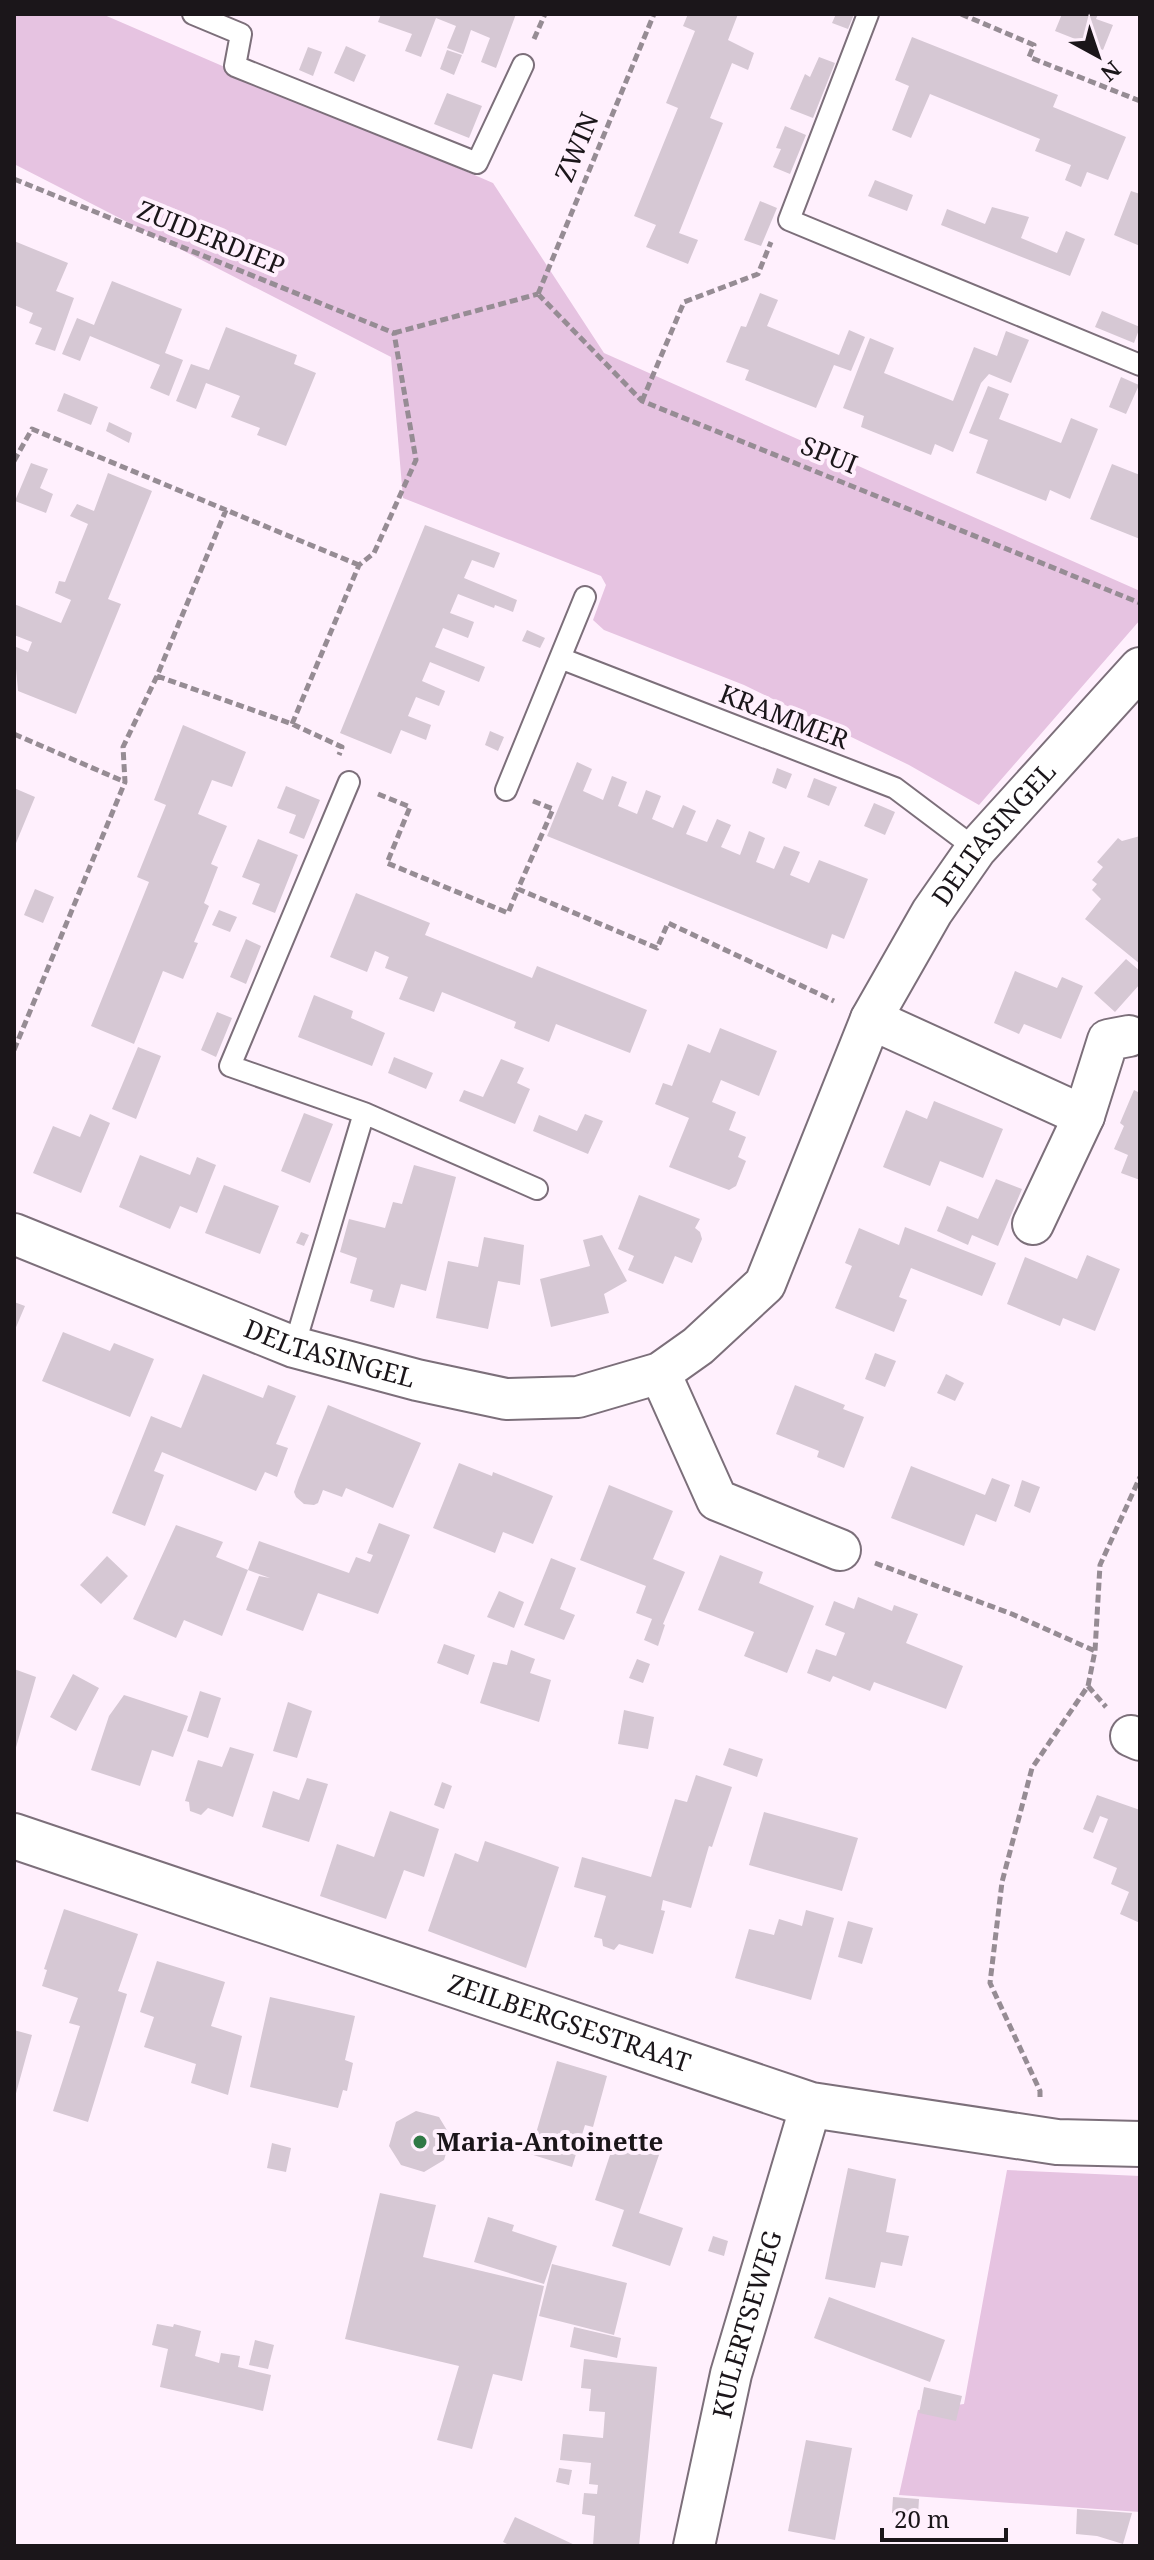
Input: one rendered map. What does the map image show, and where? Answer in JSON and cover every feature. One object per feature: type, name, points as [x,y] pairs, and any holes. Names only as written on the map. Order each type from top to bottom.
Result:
[{"type":"street","name":"DELTASINGEL","points":[[14,1234],[294,1347],[417,1380],[506,1399],[578,1397],[660,1373],[698,1346],[765,1284],[871,1019],[932,912],[976,849],[1140,668]]},
{"type":"street","points":[[871,1019],[1084,1116]]},
{"type":"street","points":[[1033,1224],[1084,1116],[1108,1040],[1129,1036]]},
{"type":"street","points":[[660,1373],[717,1500],[840,1550]]},
{"type":"street","name":"ZEILBERGSESTRAAT","points":[[14,1836],[811,2105],[1057,2142],[1140,2144]]},
{"type":"street","name":"KULERTSEWEG","points":[[694,2546],[731,2374],[811,2105]]},
{"type":"lane","points":[[193,14],[241,34],[235,66],[477,163],[523,65]]},
{"type":"lane","points":[[868,14],[789,220],[1140,365]]},
{"type":"lane","points":[[506,790],[585,597]]},
{"type":"lane","name":"KRAMMER","points":[[560,658],[895,788],[976,849]]},
{"type":"lane","points":[[349,782],[230,1066],[364,1113],[537,1189]]},
{"type":"lane","points":[[294,1347],[364,1113]]},
{"type":"path","name":"ZWIN","points":[[538,294],[654,14]]},
{"type":"path","points":[[961,14],[1034,45],[1029,57],[1140,101]]},
{"type":"path","points":[[986,25],[991,14]]},
{"type":"path","name":"ZUIDERDIEP","points":[[14,179],[394,333]]},
{"type":"path","points":[[642,401],[684,302],[758,274],[774,235],[789,220]]},
{"type":"path","points":[[292,724],[359,565],[374,553],[416,460],[394,333],[538,294]]},
{"type":"path","name":"SPUI","points":[[538,294],[642,401],[1140,603]]},
{"type":"path","points":[[14,461],[32,429],[359,565]]},
{"type":"path","points":[[14,1050],[125,782],[123,747],[157,676],[226,510]]},
{"type":"path","points":[[157,676],[292,724],[342,747],[330,775],[410,807],[387,863],[508,913],[553,809],[506,790]]},
{"type":"path","points":[[14,734],[125,782]]},
{"type":"path","points":[[518,889],[657,948],[668,923],[871,1019]]},
{"type":"path","points":[[1041,2105],[1040,2091],[990,1983],[1002,1882],[1032,1768],[1088,1686],[1095,1651],[1100,1565],[1140,1477]]},
{"type":"path","points":[[840,1550],[1012,1614],[1095,1651]]},
{"type":"shaded area","points":[[14,14],[102,14],[493,183],[604,353],[1140,591],[1140,620],[979,805],[909,765],[744,685],[604,630],[593,620],[606,585],[601,576],[403,498],[391,357],[14,164]]},
{"type":"shaded area","points":[[1007,2170],[1140,2176],[1140,2512],[899,2495],[918,2410],[964,2404]]},
{"type":"building","points":[[381,14],[516,14],[496,68],[481,62],[490,38],[471,30],[463,54],[447,48],[456,26],[436,18],[421,57],[405,51],[412,34],[378,22]]},
{"type":"building","points":[[688,14],[738,14],[728,40],[754,53],[748,70],[732,63],[710,118],[723,123],[679,233],[698,240],[688,264],[646,247],[656,225],[634,216],[678,108],[666,103],[695,31],[683,26]]},
{"type":"building","points":[[836,14],[854,14],[848,29],[832,23]]},
{"type":"building","points":[[1062,14],[1098,14],[1096,19],[1113,25],[1103,50],[1055,31]]},
{"type":"building","points":[[912,37],[1058,95],[1053,107],[1126,137],[1108,180],[1087,172],[1081,187],[1065,180],[1071,165],[1035,151],[1040,139],[930,94],[911,138],[892,130],[909,86],[895,80]]},
{"type":"building","points":[[346,46],[366,55],[354,82],[334,73]]},
{"type":"building","points":[[308,47],[322,52],[313,76],[299,70]]},
{"type":"building","points":[[447,50],[462,55],[454,75],[440,69]]},
{"type":"building","points":[[819,57],[835,63],[813,118],[790,109],[805,74],[810,77]]},
{"type":"building","points":[[447,93],[482,106],[469,138],[434,124]]},
{"type":"building","points":[[785,126],[806,135],[790,174],[773,167],[781,149],[776,148]]},
{"type":"building","points":[[875,180],[913,195],[907,211],[868,196]]},
{"type":"building","points":[[1131,191],[1140,194],[1140,246],[1114,235]]},
{"type":"building","points":[[760,201],[777,208],[761,246],[744,240]]},
{"type":"building","points":[[992,207],[1029,217],[1021,238],[1057,253],[1066,231],[1085,239],[1070,276],[941,225],[947,209],[985,224]]},
{"type":"building","points":[[14,241],[68,263],[56,291],[74,298],[55,351],[35,344],[42,328],[29,323],[33,313],[14,305]]},
{"type":"building","points":[[112,281],[182,309],[165,353],[183,360],[169,396],[150,388],[160,365],[90,336],[80,361],[62,354],[77,318],[94,325]]},
{"type":"building","points":[[760,293],[778,300],[767,326],[839,355],[849,330],[865,337],[851,371],[834,365],[816,408],[745,380],[749,370],[726,362],[741,326],[746,327]]},
{"type":"building","points":[[1102,311],[1140,327],[1134,343],[1095,327]]},
{"type":"building","points":[[226,327],[297,355],[294,364],[316,373],[286,446],[257,435],[260,428],[231,417],[240,396],[206,383],[196,409],[176,401],[191,364],[209,370]]},
{"type":"building","points":[[1006,331],[1029,340],[1011,383],[989,374],[981,383],[953,452],[935,444],[931,455],[861,427],[864,416],[843,408],[870,338],[894,348],[884,373],[953,401],[974,347],[997,356]]},
{"type":"building","points":[[1121,377],[1139,385],[1126,414],[1109,407]]},
{"type":"building","points":[[988,386],[1009,394],[999,419],[1061,443],[1071,418],[1098,429],[1070,499],[1050,490],[1046,501],[976,473],[988,440],[969,433]]},
{"type":"building","points":[[64,393],[98,407],[91,425],[57,411]]},
{"type":"building","points":[[109,422],[132,433],[129,443],[106,431]]},
{"type":"building","points":[[31,463],[48,469],[40,488],[53,494],[46,513],[15,501]]},
{"type":"building","points":[[1112,464],[1140,475],[1140,539],[1090,519]]},
{"type":"building","points":[[108,473],[152,491],[108,599],[121,604],[76,714],[18,691],[14,646],[28,652],[32,642],[14,635],[14,604],[61,623],[71,600],[55,593],[59,581],[65,582],[88,524],[70,516],[77,504],[94,511]]},
{"type":"building","points":[[425,525],[500,553],[494,568],[472,560],[464,578],[517,600],[513,612],[458,594],[450,613],[474,622],[468,638],[443,628],[435,647],[485,667],[479,682],[430,662],[422,681],[445,691],[444,694],[439,706],[416,697],[408,716],[431,725],[426,740],[401,730],[391,754],[340,733]]},
{"type":"building","points":[[527,630],[545,638],[540,648],[522,641]]},
{"type":"building","points":[[183,725],[246,752],[232,787],[212,780],[198,814],[227,826],[211,864],[218,867],[204,903],[209,906],[194,942],[198,943],[183,979],[163,971],[134,1044],[91,1026],[149,882],[137,877],[166,805],[154,800]]},
{"type":"building","points":[[490,731],[504,737],[498,751],[485,745]]},
{"type":"building","points":[[577,762],[592,769],[583,791],[603,800],[612,776],[627,782],[618,806],[637,814],[646,790],[661,796],[652,819],[673,828],[683,805],[696,811],[686,834],[707,842],[717,819],[731,825],[721,847],[740,855],[749,831],[765,838],[756,862],[774,869],[784,846],[800,852],[790,875],[809,883],[819,860],[868,879],[844,939],[832,934],[827,949],[547,836]]},
{"type":"building","points":[[777,768],[792,774],[786,789],[772,783]]},
{"type":"building","points":[[814,778],[837,787],[829,806],[807,797]]},
{"type":"building","points":[[286,786],[320,800],[304,839],[289,833],[296,815],[277,808]]},
{"type":"building","points":[[14,788],[35,797],[14,848]]},
{"type":"building","points":[[874,803],[895,812],[885,835],[864,826]]},
{"type":"building","points":[[1140,836],[1140,964],[1085,919],[1101,899],[1092,890],[1097,884],[1092,880],[1103,867],[1097,862],[1118,838],[1122,841]]},
{"type":"building","points":[[258,839],[298,855],[275,913],[252,904],[260,884],[242,877]]},
{"type":"building","points":[[35,889],[54,897],[43,923],[24,915]]},
{"type":"building","points":[[356,893],[430,923],[425,935],[532,978],[537,966],[647,1010],[630,1053],[556,1024],[549,1042],[514,1028],[514,1021],[442,992],[434,1012],[399,999],[408,977],[385,968],[389,957],[375,951],[367,972],[330,957]]},
{"type":"building","points":[[219,910],[237,917],[230,932],[212,925]]},
{"type":"building","points":[[246,939],[261,946],[246,984],[230,977]]},
{"type":"building","points":[[1126,959],[1140,971],[1140,984],[1115,1012],[1094,993]]},
{"type":"building","points":[[1015,971],[1057,988],[1062,977],[1083,986],[1061,1039],[1024,1024],[1019,1034],[994,1023]]},
{"type":"building","points":[[314,995],[353,1011],[351,1018],[385,1033],[372,1066],[298,1037]]},
{"type":"building","points":[[217,1012],[232,1018],[216,1057],[201,1050]]},
{"type":"building","points":[[720,1028],[777,1051],[759,1096],[721,1080],[712,1102],[736,1112],[729,1130],[746,1137],[738,1157],[746,1161],[736,1186],[729,1190],[669,1167],[689,1118],[655,1104],[663,1083],[672,1086],[688,1044],[710,1053]]},
{"type":"building","points":[[138,1047],[161,1056],[136,1119],[112,1109]]},
{"type":"building","points":[[394,1057],[433,1073],[426,1089],[388,1073]]},
{"type":"building","points":[[501,1059],[524,1068],[517,1083],[530,1089],[515,1124],[459,1101],[464,1090],[483,1097]]},
{"type":"building","points":[[1134,1090],[1140,1093],[1140,1180],[1121,1173],[1128,1155],[1114,1149],[1124,1126],[1120,1123]]},
{"type":"building","points":[[934,1101],[1003,1129],[983,1178],[940,1161],[930,1186],[883,1167],[906,1110],[927,1119]]},
{"type":"building","points":[[304,1113],[333,1124],[310,1183],[281,1171]]},
{"type":"building","points":[[90,1114],[110,1123],[81,1193],[33,1173],[53,1126],[80,1137]]},
{"type":"building","points":[[585,1114],[603,1121],[588,1154],[533,1131],[539,1115],[577,1131]]},
{"type":"building","points":[[140,1155],[190,1175],[197,1157],[216,1165],[197,1213],[180,1206],[170,1229],[119,1207]]},
{"type":"building","points":[[414,1165],[456,1177],[426,1291],[401,1284],[394,1308],[370,1301],[373,1290],[350,1283],[357,1258],[340,1252],[349,1219],[385,1228],[393,1202],[402,1204]]},
{"type":"building","points":[[996,1179],[1022,1189],[998,1246],[972,1235],[968,1245],[937,1231],[947,1206],[978,1219]]},
{"type":"building","points":[[224,1185],[279,1206],[260,1254],[205,1233]]},
{"type":"building","points":[[639,1195],[700,1219],[695,1228],[702,1239],[692,1263],[675,1256],[663,1284],[628,1270],[634,1256],[618,1249]]},
{"type":"building","points":[[905,1227],[996,1263],[982,1296],[911,1268],[899,1297],[907,1300],[894,1332],[835,1308],[852,1266],[845,1263],[859,1228],[899,1245]]},
{"type":"building","points":[[301,1232],[309,1235],[304,1246],[296,1243]]},
{"type":"building","points":[[602,1235],[627,1281],[604,1294],[609,1313],[551,1327],[540,1279],[590,1266],[583,1240]]},
{"type":"building","points":[[484,1237],[524,1245],[520,1285],[498,1281],[488,1329],[436,1318],[448,1261],[478,1267]]},
{"type":"building","points":[[1087,1255],[1120,1269],[1095,1331],[1063,1318],[1060,1326],[1007,1304],[1025,1257],[1077,1279]]},
{"type":"building","points":[[14,1302],[25,1306],[14,1332]]},
{"type":"building","points":[[63,1332],[110,1351],[114,1343],[154,1359],[130,1417],[42,1381]]},
{"type":"building","points":[[875,1353],[896,1361],[885,1387],[865,1379]]},
{"type":"building","points":[[203,1374],[263,1398],[268,1385],[296,1396],[276,1444],[288,1448],[277,1477],[265,1472],[256,1491],[162,1452],[154,1471],[164,1475],[145,1526],[112,1513],[151,1416],[181,1428]]},
{"type":"building","points":[[946,1374],[964,1383],[955,1401],[937,1393]]},
{"type":"building","points":[[795,1385],[845,1405],[843,1409],[864,1417],[844,1468],[817,1457],[819,1451],[776,1434]]},
{"type":"building","points":[[328,1405],[421,1443],[393,1508],[346,1488],[342,1497],[323,1490],[318,1503],[314,1505],[304,1504],[296,1497],[294,1492],[298,1480]]},
{"type":"building","points":[[459,1463],[492,1476],[493,1472],[553,1496],[533,1544],[503,1532],[495,1553],[433,1528]]},
{"type":"building","points":[[911,1466],[985,1495],[992,1478],[1010,1485],[996,1522],[976,1514],[964,1546],[891,1518]]},
{"type":"building","points":[[1022,1480],[1040,1487],[1030,1513],[1014,1506]]},
{"type":"building","points":[[609,1485],[673,1511],[653,1559],[685,1572],[663,1624],[658,1646],[644,1640],[652,1619],[636,1613],[646,1586],[580,1560]]},
{"type":"building","points":[[379,1523],[410,1535],[378,1614],[318,1593],[303,1631],[246,1610],[259,1576],[270,1578],[248,1570],[259,1541],[349,1573],[356,1557],[370,1562],[373,1555],[367,1553]]},
{"type":"building","points":[[176,1525],[223,1542],[216,1557],[248,1570],[222,1636],[184,1620],[176,1638],[133,1619]]},
{"type":"building","points":[[720,1555],[763,1572],[759,1583],[814,1606],[787,1673],[744,1656],[754,1632],[698,1610]]},
{"type":"building","points":[[107,1556],[128,1576],[101,1604],[80,1585]]},
{"type":"building","points":[[551,1558],[576,1568],[560,1609],[575,1615],[564,1640],[524,1625]]},
{"type":"building","points":[[499,1591],[524,1602],[514,1628],[487,1617]]},
{"type":"building","points":[[858,1597],[892,1611],[894,1605],[918,1614],[906,1643],[963,1666],[946,1709],[874,1682],[870,1691],[833,1676],[830,1682],[807,1673],[816,1649],[836,1656],[845,1633],[825,1625],[834,1601],[854,1609]]},
{"type":"building","points":[[444,1644],[475,1655],[468,1675],[437,1663]]},
{"type":"building","points":[[511,1650],[535,1659],[530,1673],[551,1680],[539,1722],[480,1703],[493,1662],[507,1665]]},
{"type":"building","points":[[637,1659],[650,1664],[643,1683],[629,1678]]},
{"type":"building","points":[[14,1669],[36,1677],[15,1751],[14,1751]]},
{"type":"building","points":[[73,1674],[99,1688],[76,1731],[50,1717]]},
{"type":"building","points":[[200,1691],[221,1698],[208,1738],[187,1731]]},
{"type":"building","points":[[124,1695],[188,1716],[173,1757],[152,1750],[140,1786],[91,1770],[109,1716]]},
{"type":"building","points":[[288,1702],[312,1711],[297,1758],[273,1751]]},
{"type":"building","points":[[624,1710],[654,1717],[648,1749],[618,1744]]},
{"type":"building","points":[[230,1747],[254,1754],[233,1817],[208,1808],[201,1815],[190,1811],[189,1802],[185,1801],[198,1760],[222,1767]]},
{"type":"building","points":[[729,1748],[763,1759],[757,1777],[723,1765]]},
{"type":"building","points":[[696,1775],[732,1787],[712,1847],[709,1846],[691,1908],[663,1900],[661,1910],[665,1911],[653,1954],[619,1944],[614,1950],[603,1946],[602,1939],[594,1937],[606,1896],[574,1887],[582,1857],[651,1877],[675,1799],[687,1802]]},
{"type":"building","points":[[307,1778],[328,1784],[309,1842],[262,1827],[273,1791],[299,1800]]},
{"type":"building","points":[[442,1782],[452,1786],[444,1809],[434,1805]]},
{"type":"building","points":[[1097,1795],[1140,1810],[1140,1923],[1120,1914],[1129,1892],[1111,1884],[1117,1868],[1093,1858],[1108,1819],[1100,1816],[1093,1833],[1083,1829]]},
{"type":"building","points":[[390,1811],[439,1829],[424,1877],[404,1870],[386,1919],[320,1896],[337,1844],[374,1857]]},
{"type":"building","points":[[764,1812],[858,1838],[842,1891],[749,1865]]},
{"type":"building","points":[[485,1841],[559,1867],[526,1968],[428,1931],[455,1853],[478,1862]]},
{"type":"building","points":[[64,1909],[138,1934],[118,1991],[127,1994],[88,2122],[53,2111],[80,2026],[69,2023],[78,1998],[42,1986],[47,1970],[44,1969]]},
{"type":"building","points":[[806,1910],[834,1918],[811,2000],[735,1978],[749,1929],[774,1935],[779,1919],[802,1926]]},
{"type":"building","points":[[848,1921],[873,1928],[862,1964],[838,1957]]},
{"type":"building","points":[[157,1961],[225,1982],[211,2026],[242,2036],[228,2095],[191,2083],[196,2064],[144,2047],[154,2017],[140,2012]]},
{"type":"building","points":[[270,1997],[355,2016],[345,2060],[353,2063],[347,2091],[343,2090],[338,2108],[250,2087]]},
{"type":"building","points":[[14,2030],[32,2035],[15,2097],[14,2097]]},
{"type":"building","points":[[557,2061],[607,2076],[593,2127],[585,2125],[572,2167],[530,2154]]},
{"type":"building","name":"Maria-Antoinette","points":[[416,2111],[439,2117],[451,2137],[444,2160],[424,2172],[401,2165],[389,2146],[396,2122]]},
{"type":"building","points":[[616,2137],[660,2152],[639,2213],[683,2228],[670,2266],[612,2246],[624,2210],[595,2200]]},
{"type":"building","points":[[272,2143],[291,2148],[286,2172],[267,2168]]},
{"type":"building","points":[[848,2168],[896,2179],[886,2232],[909,2236],[902,2266],[881,2262],[875,2288],[825,2279]]},
{"type":"building","points":[[380,2193],[436,2205],[423,2257],[544,2286],[522,2381],[493,2374],[472,2449],[437,2440],[459,2366],[345,2339]]},
{"type":"building","points":[[488,2217],[514,2225],[512,2231],[557,2246],[544,2284],[474,2262]]},
{"type":"building","points":[[713,2236],[728,2241],[724,2256],[708,2251]]},
{"type":"building","points":[[552,2264],[627,2283],[614,2335],[539,2316]]},
{"type":"building","points":[[829,2297],[945,2340],[930,2382],[814,2338]]},
{"type":"building","points":[[157,2324],[173,2327],[174,2324],[201,2331],[195,2356],[219,2363],[221,2353],[240,2356],[238,2367],[271,2375],[263,2411],[160,2387],[168,2349],[152,2345]]},
{"type":"building","points":[[574,2327],[621,2338],[617,2358],[570,2347]]},
{"type":"building","points":[[255,2340],[274,2345],[268,2369],[249,2365]]},
{"type":"building","points":[[584,2359],[657,2367],[639,2546],[593,2546],[595,2516],[582,2514],[584,2493],[597,2494],[598,2485],[589,2484],[591,2463],[560,2460],[563,2434],[603,2438],[605,2412],[589,2411],[591,2389],[581,2388]]},
{"type":"building","points":[[924,2387],[962,2396],[956,2421],[919,2413]]},
{"type":"building","points":[[806,2440],[852,2448],[835,2540],[788,2531]]},
{"type":"building","points":[[559,2468],[572,2470],[569,2485],[556,2482]]},
{"type":"building","points":[[893,2497],[919,2499],[918,2515],[892,2513]]},
{"type":"building","points":[[1077,2509],[1132,2513],[1123,2544],[1097,2536],[1076,2534]]},
{"type":"building","points":[[515,2517],[577,2546],[511,2546],[503,2542]]},
{"type":"place","name":"Maria-Antoinette","points":[[420,2142]]}]
